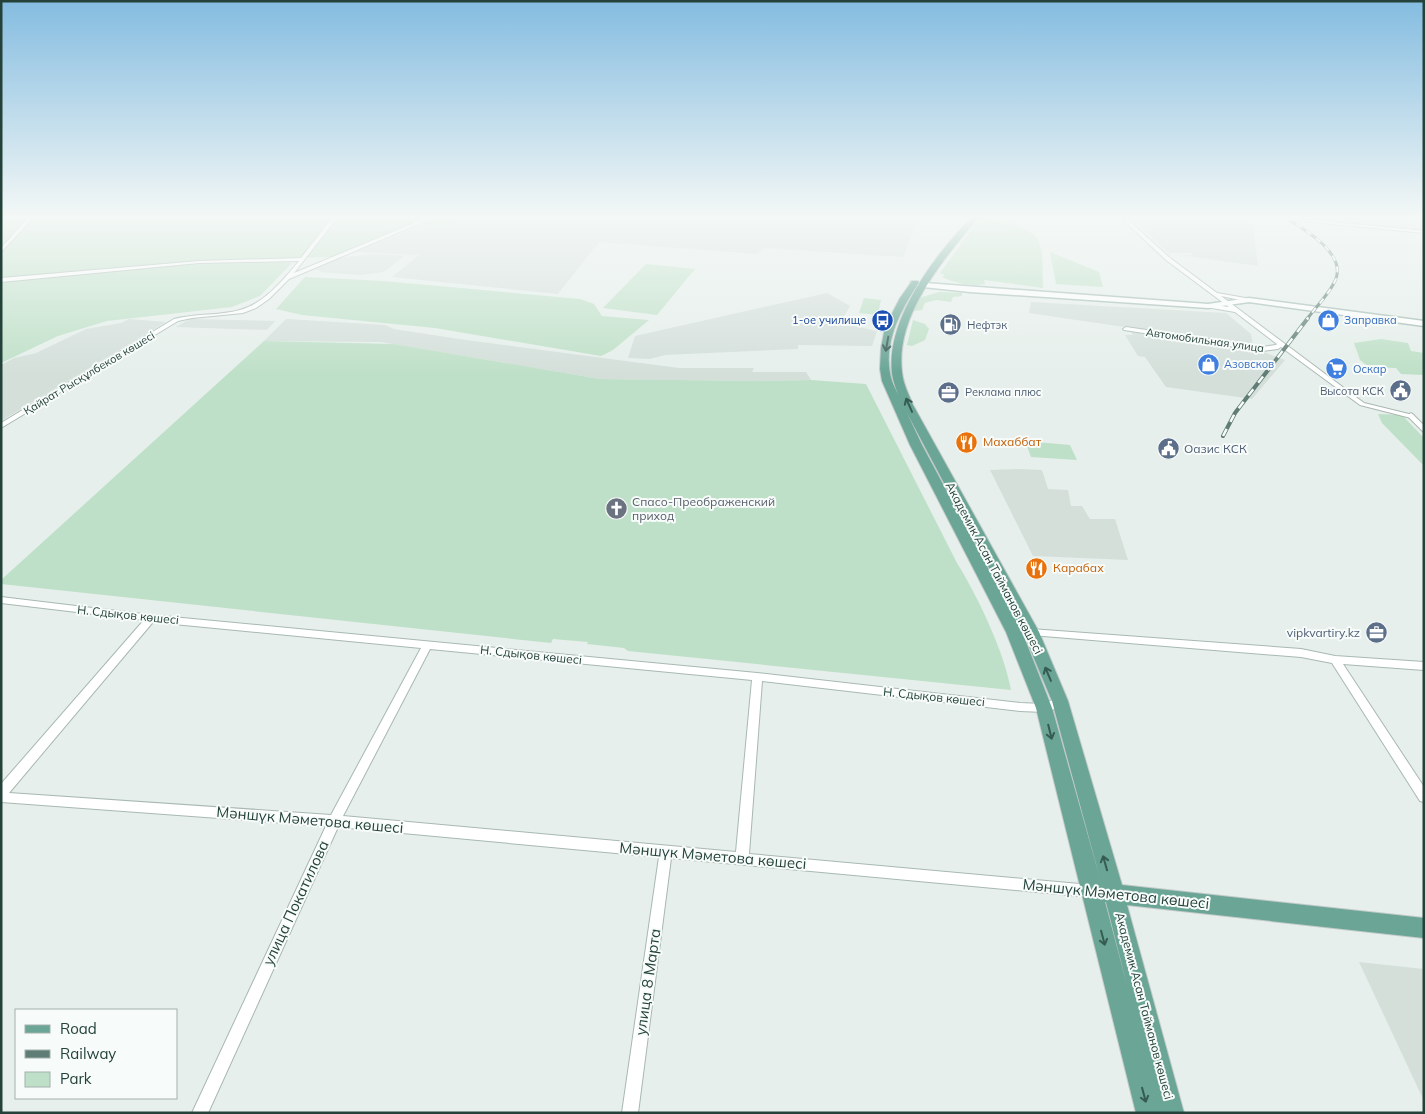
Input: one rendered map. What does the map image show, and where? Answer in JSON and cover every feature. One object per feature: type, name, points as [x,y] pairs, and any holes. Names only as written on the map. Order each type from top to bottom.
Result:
[{"type":"main road","name":"Академик Асан Тайманов көшесі","points":[[918,285],[929,270]]},
{"type":"main road","name":"Академик Асан Тайманов көшесі","points":[[931,270],[904,298],[890,327],[885,369],[890,391],[978,549],[1031,632],[1052,705],[1114,893],[1172,1113]]},
{"type":"main road","points":[[918,285],[1208,306],[1248,300],[1424,324]]},
{"type":"main road","name":"Академик Асан Тайманов көшесі","points":[[978,549],[1014,632],[1052,705],[1091,891],[1149,1113]]},
{"type":"main road","name":"Мәншүк Мәметова көшесі","points":[[1091,891],[1424,928]]},
{"type":"street","points":[[1,280],[111,270]]},
{"type":"street","points":[[176,320],[194,315],[226,314],[250,309],[266,300],[293,270]]},
{"type":"street","points":[[284,279],[306,270]]},
{"type":"street","points":[[1183,270],[1362,404],[1411,416],[1424,429]]},
{"type":"street","points":[[1216,294],[1248,300]]},
{"type":"street","points":[[1208,306],[1240,311]]},
{"type":"street","name":"Қайрат Рысқұлбеков көшесі","points":[[1,426],[176,320]]},
{"type":"street","name":"Автомобильная улица","points":[[1126,329],[1262,349],[1278,348],[1281,343]]},
{"type":"street","name":"Н. Сдықов көшесі","points":[[1,600],[151,618],[758,677],[1010,706],[1052,705]]},
{"type":"street","points":[[1,793],[151,618]]},
{"type":"street","points":[[1031,632],[1302,652],[1335,660],[1424,666]]},
{"type":"street","name":"улица Покатилова","points":[[200,1113],[334,821],[428,644]]},
{"type":"street","points":[[1335,660],[1424,797]]},
{"type":"street","points":[[742,858],[758,677]]},
{"type":"street","name":"Мәншүк Мәметова көшесі","points":[[1,797],[334,821],[1091,891]]},
{"type":"street","name":"улица 8 Марта","points":[[630,1113],[666,852]]},
{"type":"shaded area","points":[[317,270],[387,270],[361,275],[321,272]]},
{"type":"shaded area","points":[[401,270],[577,270],[558,294],[392,277]]},
{"type":"shaded area","points":[[827,293],[850,306],[840,323],[877,331],[872,346],[798,345],[798,349],[665,355],[650,359],[628,358],[635,336]]},
{"type":"shaded area","points":[[1031,302],[1226,313],[1251,334],[1253,346],[1029,313]]},
{"type":"shaded area","points":[[129,319],[166,322],[1,421],[1,365],[14,358],[36,353],[86,329],[121,323]]},
{"type":"shaded area","points":[[190,319],[275,321],[267,330],[176,327]]},
{"type":"shaded area","points":[[286,319],[385,325],[394,329],[459,339],[679,368],[754,368],[752,372],[806,372],[811,380],[600,379],[381,342],[264,341]]},
{"type":"shaded area","points":[[1131,332],[1261,351],[1285,360],[1252,399],[1166,387],[1145,357],[1138,356],[1125,335],[1133,335]]},
{"type":"shaded area","points":[[990,470],[1042,470],[1048,489],[1068,490],[1071,506],[1082,506],[1090,519],[1115,519],[1128,560],[1033,556]]},
{"type":"shaded area","points":[[1359,962],[1424,969],[1424,1101]]},
{"type":"green space","points":[[1,270],[285,270],[260,296],[232,307],[107,321],[58,336],[1,363]]},
{"type":"green space","points":[[640,270],[694,270],[657,315],[603,308]]},
{"type":"green space","points":[[942,270],[1042,270],[1043,288],[984,280],[985,284],[969,285],[942,277],[945,275],[940,273]]},
{"type":"green space","points":[[1053,270],[1094,270],[1099,272],[1103,287],[1056,284]]},
{"type":"green space","points":[[305,277],[383,281],[580,299],[594,304],[602,316],[649,320],[613,350],[601,356],[435,328],[302,315],[276,309]]},
{"type":"green space","points":[[939,292],[962,293],[962,296],[953,297],[951,302],[936,300],[925,303],[922,310],[914,311],[919,298]]},
{"type":"green space","points":[[864,298],[881,300],[878,315],[859,313]]},
{"type":"green space","points":[[913,320],[925,324],[929,329],[925,340],[912,346],[907,345]]},
{"type":"green space","points":[[1381,339],[1408,343],[1411,351],[1424,353],[1424,375],[1401,374],[1396,368],[1369,367],[1360,360],[1354,343]]},
{"type":"green space","points":[[264,341],[394,344],[600,379],[811,380],[866,384],[981,608],[1003,658],[1011,690],[628,651],[624,648],[587,644],[588,642],[553,639],[551,643],[1,584],[1,580]]},
{"type":"green space","points":[[1378,414],[1402,415],[1424,438],[1424,466],[1382,423]]},
{"type":"green space","points":[[1025,441],[1070,445],[1077,460],[1031,457]]},
{"type":"railway","points":[[1307,319],[1326,296],[1335,281],[1337,270]]},
{"type":"railway","points":[[1223,436],[1235,413],[1308,318]]},
{"type":"place","name":"1-ое училище","points":[[882,320]]},
{"type":"place","name":"Заправка","points":[[1328,320]]},
{"type":"place","name":"Нефтэк","points":[[951,325]]},
{"type":"place","name":"Азовсков","points":[[1208,364]]},
{"type":"place","name":"Оскар","points":[[1337,369]]},
{"type":"place","name":"Высота КСК","points":[[1400,391]]},
{"type":"place","name":"Реклама плюс","points":[[949,392]]},
{"type":"place","name":"Махаббат","points":[[967,442]]},
{"type":"place","name":"Оазис КСК","points":[[1168,449]]},
{"type":"place","name":"Спасо-Преображенский приход","points":[[616,509]]},
{"type":"place","name":"Карабах","points":[[1037,568]]},
{"type":"place","name":"vipkvartiry.kz","points":[[1376,633]]}]
